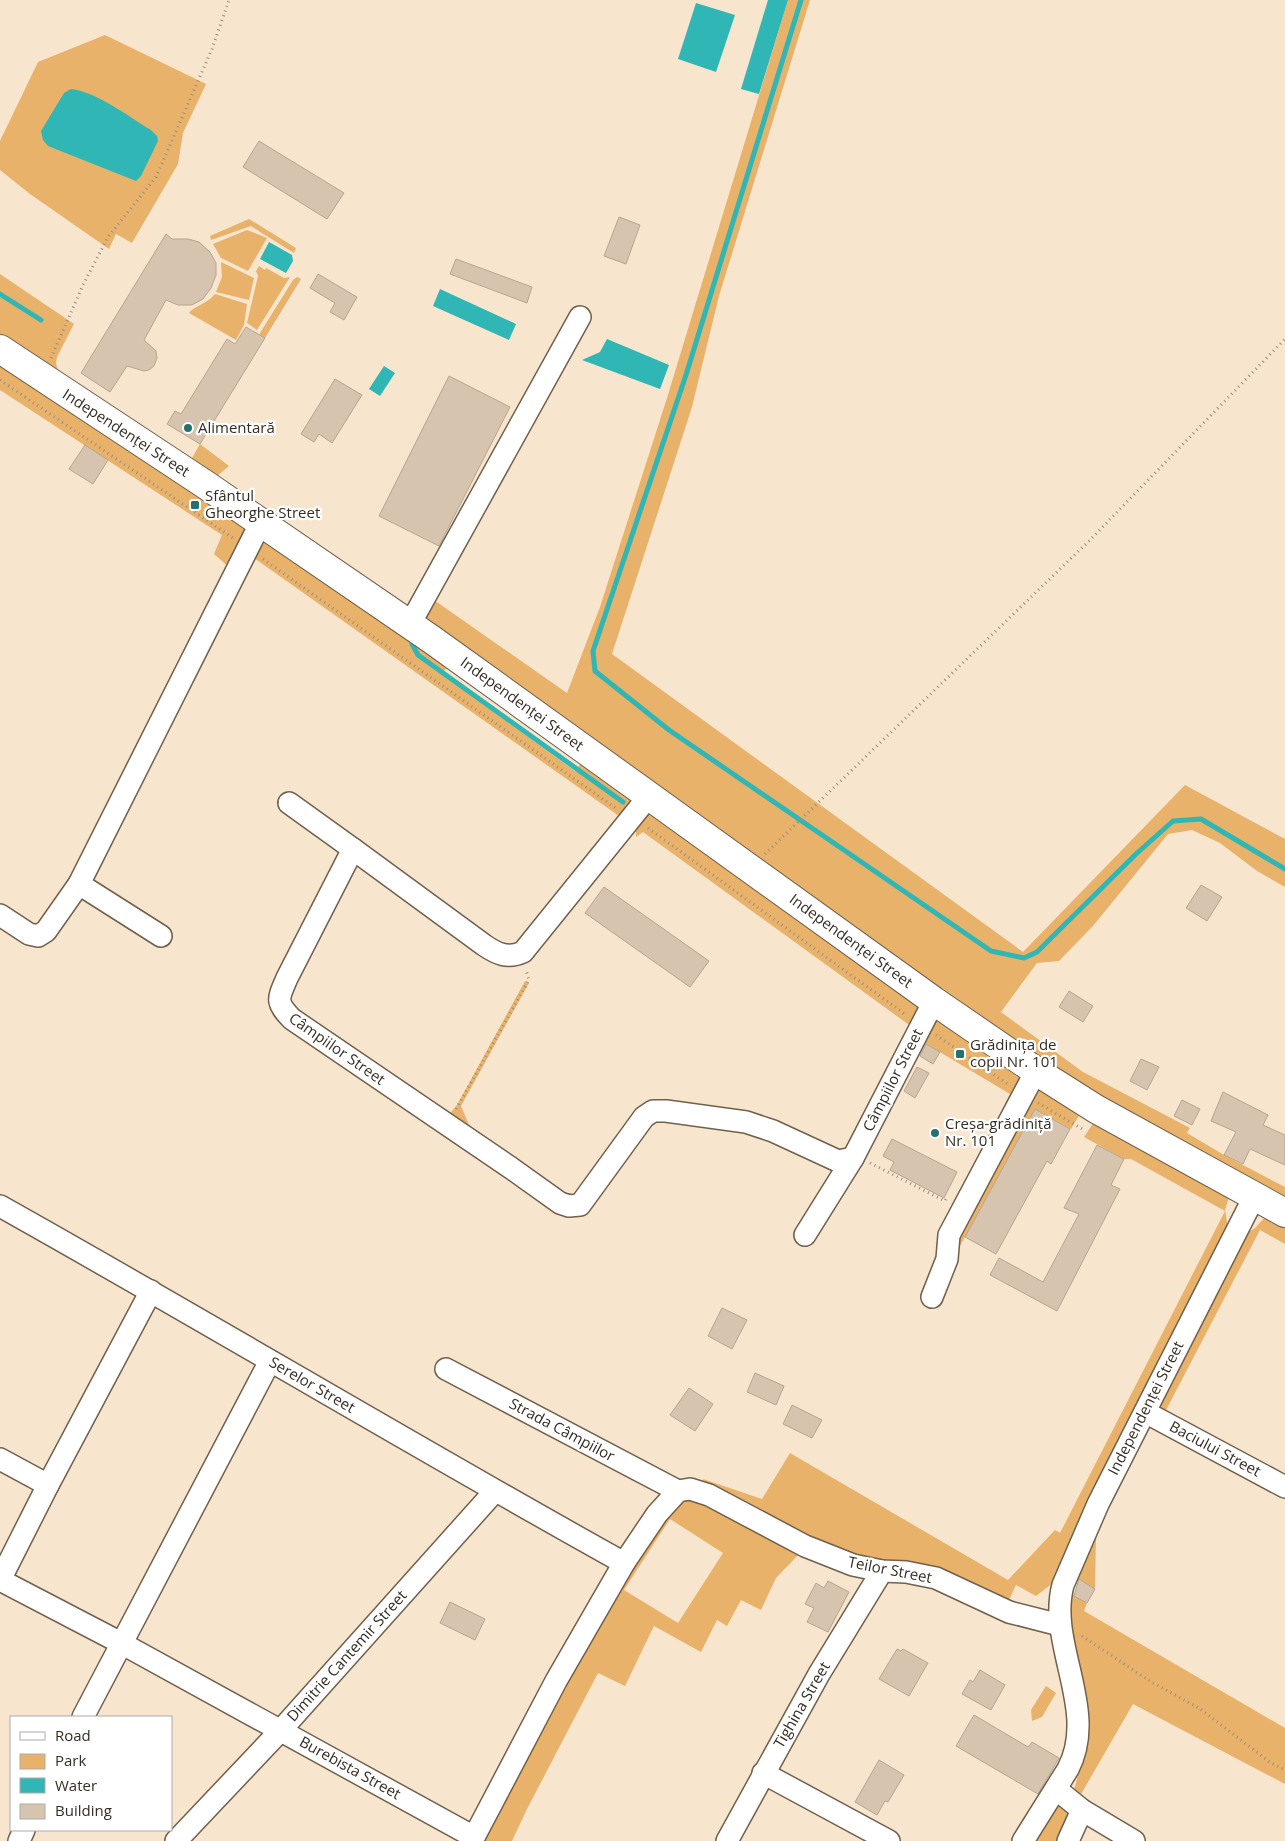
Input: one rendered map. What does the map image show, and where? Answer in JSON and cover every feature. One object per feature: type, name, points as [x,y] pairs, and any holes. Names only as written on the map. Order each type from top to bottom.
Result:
[{"type":"main road","name":"Independenței Street","points":[[0,349],[261,522],[410,624],[934,1001],[1036,1071],[1096,1109],[1285,1213]]},
{"type":"street","points":[[410,624],[580,317]]},
{"type":"street","points":[[0,915],[29,934],[38,936],[46,931],[79,884],[261,522]]},
{"type":"street","points":[[289,803],[496,953],[514,956],[523,952],[649,796]]},
{"type":"street","name":"Câmpiilor Street","points":[[354,850],[287,978],[279,997],[280,1008],[292,1019],[560,1203],[569,1206],[580,1204],[644,1117],[653,1111],[666,1111],[746,1122],[805,1145],[838,1161],[853,1158]]},
{"type":"street","points":[[79,884],[161,936]]},
{"type":"street","name":"Câmpiilor Street","points":[[805,1235],[853,1158],[934,1001]]},
{"type":"street","points":[[932,1297],[947,1259],[949,1235],[1036,1071]]},
{"type":"street","name":"Independenței Street","points":[[1060,1625],[1059,1597],[1063,1584],[1098,1504],[1254,1197]]},
{"type":"street","name":"Serelor Street","points":[[0,1206],[151,1291],[495,1491],[624,1563]]},
{"type":"street","name":"Dimitrie Cantemir Street","points":[[151,1291],[0,1580],[281,1730],[495,1491]]},
{"type":"street","points":[[84,1716],[270,1361]]},
{"type":"street","name":"Strada Câmpiilor","points":[[446,1369],[678,1491]]},
{"type":"street","name":"Baciului Street","points":[[1145,1412],[1285,1487]]},
{"type":"street","points":[[0,1459],[48,1485]]},
{"type":"street","name":"Teilor Street","points":[[678,1491],[690,1489],[709,1495],[805,1546],[853,1565],[882,1572],[906,1572],[936,1578],[1009,1612],[1060,1625]]},
{"type":"street","points":[[624,1563],[656,1514],[678,1491]]},
{"type":"street","name":"Burebista Street","points":[[281,1730],[473,1839],[556,1681],[624,1563]]},
{"type":"street","name":"Tighina Street","points":[[727,1841],[819,1674],[882,1572]]},
{"type":"street","points":[[1024,1841],[1074,1757],[1077,1743],[1076,1707],[1060,1625]]},
{"type":"street","points":[[176,1841],[281,1730]]},
{"type":"street","points":[[763,1773],[889,1841]]},
{"type":"street","points":[[1056,1789],[1082,1810],[1134,1841]]},
{"type":"street","points":[[1068,1841],[1082,1810]]},
{"type":"path","points":[[42,377],[108,237],[156,177],[212,49],[229,0]]},
{"type":"path","points":[[750,869],[1089,541],[1285,339]]},
{"type":"path","points":[[445,1123],[460,1104],[528,980],[523,952]]},
{"type":"path","points":[[853,1158],[876,1165],[945,1201],[950,1192]]},
{"type":"path","points":[[1060,1625],[1085,1638],[1153,1683],[1199,1708],[1271,1763],[1285,1770]]},
{"type":"green space","points":[[788,0],[810,0],[719,296],[692,407],[612,654],[1023,952],[1185,785],[1285,839],[1285,887],[1257,871],[1220,843],[1192,830],[1168,834],[1093,926],[1059,961],[1037,963],[1001,1012],[1083,1072],[1190,1128],[1187,1133],[1285,1187],[1285,1207],[1040,1066],[425,618],[434,600],[567,693],[600,607],[667,398]]},
{"type":"green space","points":[[105,35],[206,84],[183,133],[178,164],[132,243],[116,234],[109,249],[30,194],[0,170],[0,141],[38,62]]},
{"type":"green space","points":[[249,219],[296,248],[294,253],[251,226],[211,240],[210,236]]},
{"type":"green space","points":[[247,230],[267,238],[248,271],[221,258],[213,244]]},
{"type":"green space","points":[[221,262],[254,278],[249,300],[216,292],[222,277]]},
{"type":"green space","points":[[259,266],[284,278],[290,277],[257,330],[247,323],[258,276],[256,271]]},
{"type":"green space","points":[[0,274],[74,324],[57,357],[58,371],[0,338]]},
{"type":"green space","points":[[297,277],[301,279],[265,338],[260,336],[260,333],[293,280]]},
{"type":"green space","points":[[215,294],[247,304],[244,325],[236,340],[189,313]]},
{"type":"green space","points":[[0,361],[251,528],[230,568],[214,554],[222,535],[0,390]]},
{"type":"green space","points":[[200,444],[229,466],[217,476],[191,460]]},
{"type":"green space","points":[[268,537],[452,660],[442,674],[575,771],[585,758],[635,796],[619,816],[254,558]]},
{"type":"green space","points":[[651,807],[922,1004],[912,1027],[643,832],[636,837],[636,826]]},
{"type":"green space","points":[[525,981],[529,983],[461,1106],[473,1134],[447,1117],[457,1105]]},
{"type":"green space","points":[[936,1015],[1026,1074],[1008,1106],[1005,1103],[1010,1094],[923,1042]]},
{"type":"green space","points":[[1035,1080],[1083,1109],[1071,1129],[1035,1109],[955,1255],[953,1237]]},
{"type":"green space","points":[[1096,1119],[1230,1194],[1225,1210],[1228,1228],[1053,1583],[1036,1596],[1016,1585],[1007,1604],[919,1563],[874,1561],[820,1544],[704,1485],[703,1479],[762,1499],[790,1453],[1008,1580],[1055,1530],[1060,1533],[1225,1211],[1131,1159],[1124,1159],[1084,1137]]},
{"type":"green space","points":[[1266,1216],[1285,1227],[1285,1244],[1260,1230],[1164,1414],[1156,1405],[1243,1235],[1255,1228]]},
{"type":"green space","points":[[698,1496],[801,1552],[776,1578],[761,1610],[741,1600],[727,1626],[717,1620],[701,1652],[654,1626],[625,1686],[598,1673],[512,1841],[481,1841],[553,1697],[670,1505]],"holes":[[[670,1519],[723,1553],[678,1623],[624,1590]]]},
{"type":"green space","points":[[1096,1535],[1095,1589],[1075,1577],[1089,1539]]},
{"type":"green space","points":[[1067,1591],[1087,1603],[1084,1611],[1285,1728],[1285,1784],[1133,1704],[1080,1796],[1074,1791],[1081,1762]]},
{"type":"green space","points":[[1046,1686],[1056,1693],[1042,1717],[1032,1721],[1031,1710]]},
{"type":"green space","points":[[1063,1804],[1075,1811],[1061,1841],[1030,1841],[1050,1808]]},
{"type":"water","points":[[768,0],[788,0],[759,94],[741,89]]},
{"type":"water","points":[[696,3],[735,15],[716,72],[678,59]]},
{"type":"water","points":[[71,89],[102,100],[151,130],[157,136],[158,141],[141,176],[136,181],[48,146],[43,140],[41,131],[64,93]]},
{"type":"water","points":[[269,242],[292,255],[293,261],[286,273],[260,259]]},
{"type":"water","points":[[440,289],[516,324],[509,340],[433,306]]},
{"type":"water","points":[[607,339],[669,365],[660,389],[582,360],[600,352]]},
{"type":"water","points":[[384,366],[395,373],[380,396],[369,389]]},
{"type":"building","points":[[259,141],[344,193],[327,219],[243,167]]},
{"type":"building","points":[[619,217],[640,225],[626,264],[604,256]]},
{"type":"building","points":[[166,234],[172,239],[188,239],[199,242],[210,252],[216,263],[216,275],[211,288],[203,299],[192,305],[178,305],[166,300],[144,340],[156,351],[157,358],[154,366],[144,371],[127,366],[110,392],[81,373]]},
{"type":"building","points":[[456,259],[532,287],[527,303],[450,274]]},
{"type":"building","points":[[318,274],[357,297],[344,320],[330,312],[335,303],[310,288]]},
{"type":"building","points":[[246,327],[265,338],[200,444],[167,424],[175,411],[181,414],[227,339],[235,344]]},
{"type":"building","points":[[449,376],[510,407],[439,546],[379,516]]},
{"type":"building","points":[[335,379],[362,395],[332,443],[319,434],[314,442],[301,434]]},
{"type":"building","points":[[85,445],[108,460],[93,484],[69,469]]},
{"type":"building","points":[[1201,885],[1222,897],[1207,921],[1186,908]]},
{"type":"building","points":[[604,887],[709,961],[690,987],[585,913]]},
{"type":"building","points":[[1069,991],[1093,1006],[1083,1022],[1059,1007]]},
{"type":"building","points":[[926,1044],[940,1052],[933,1064],[920,1056]]},
{"type":"building","points":[[1141,1059],[1159,1067],[1147,1090],[1130,1081]]},
{"type":"building","points":[[917,1067],[929,1073],[915,1098],[904,1091]]},
{"type":"building","points":[[1223,1092],[1268,1115],[1263,1125],[1285,1135],[1285,1165],[1250,1149],[1243,1164],[1224,1155],[1236,1132],[1211,1121]]},
{"type":"building","points":[[1182,1100],[1200,1109],[1192,1125],[1174,1116]]},
{"type":"building","points":[[1035,1109],[1070,1129],[1051,1164],[1047,1161],[996,1254],[965,1237]]},
{"type":"building","points":[[892,1139],[957,1172],[944,1198],[890,1170],[894,1162],[883,1156]]},
{"type":"building","points":[[1097,1145],[1124,1159],[1111,1185],[1120,1189],[1057,1311],[990,1275],[999,1258],[1043,1282],[1079,1214],[1064,1208]]},
{"type":"building","points":[[722,1308],[747,1320],[732,1349],[708,1336]]},
{"type":"building","points":[[755,1373],[784,1386],[776,1405],[747,1392]]},
{"type":"building","points":[[689,1388],[713,1404],[695,1431],[670,1415]]},
{"type":"building","points":[[792,1405],[822,1420],[812,1438],[783,1424]]},
{"type":"building","points":[[1079,1579],[1095,1589],[1087,1603],[1074,1596]]},
{"type":"building","points":[[828,1581],[849,1592],[828,1632],[807,1622],[814,1608],[805,1604],[816,1583],[824,1588]]},
{"type":"building","points":[[450,1602],[485,1619],[475,1640],[440,1623]]},
{"type":"building","points":[[897,1649],[901,1651],[903,1649],[928,1663],[909,1696],[879,1679]]},
{"type":"building","points":[[980,1670],[1005,1685],[991,1710],[962,1694],[970,1680],[973,1682]]},
{"type":"building","points":[[974,1715],[1028,1747],[1032,1742],[1059,1758],[1038,1794],[956,1746]]},
{"type":"building","points":[[879,1760],[904,1775],[888,1802],[885,1801],[877,1815],[855,1802]]},
{"type":"waterway","points":[[801,0],[686,375],[593,651],[595,671],[669,730],[991,951],[1024,958],[1037,952],[1136,854],[1173,821],[1201,819],[1285,869]]},
{"type":"waterway","points":[[0,294],[41,320]]},
{"type":"waterway","points":[[412,644],[418,655],[623,802]]},
{"type":"place","name":"Alimentară","points":[[188,428]]},
{"type":"place","name":"Sfântul Gheorghe Street","points":[[195,505]]},
{"type":"place","name":"Grădinița de copii Nr. 101","points":[[960,1054]]},
{"type":"place","name":"Creșa-grădiniță Nr. 101","points":[[935,1133]]}]
